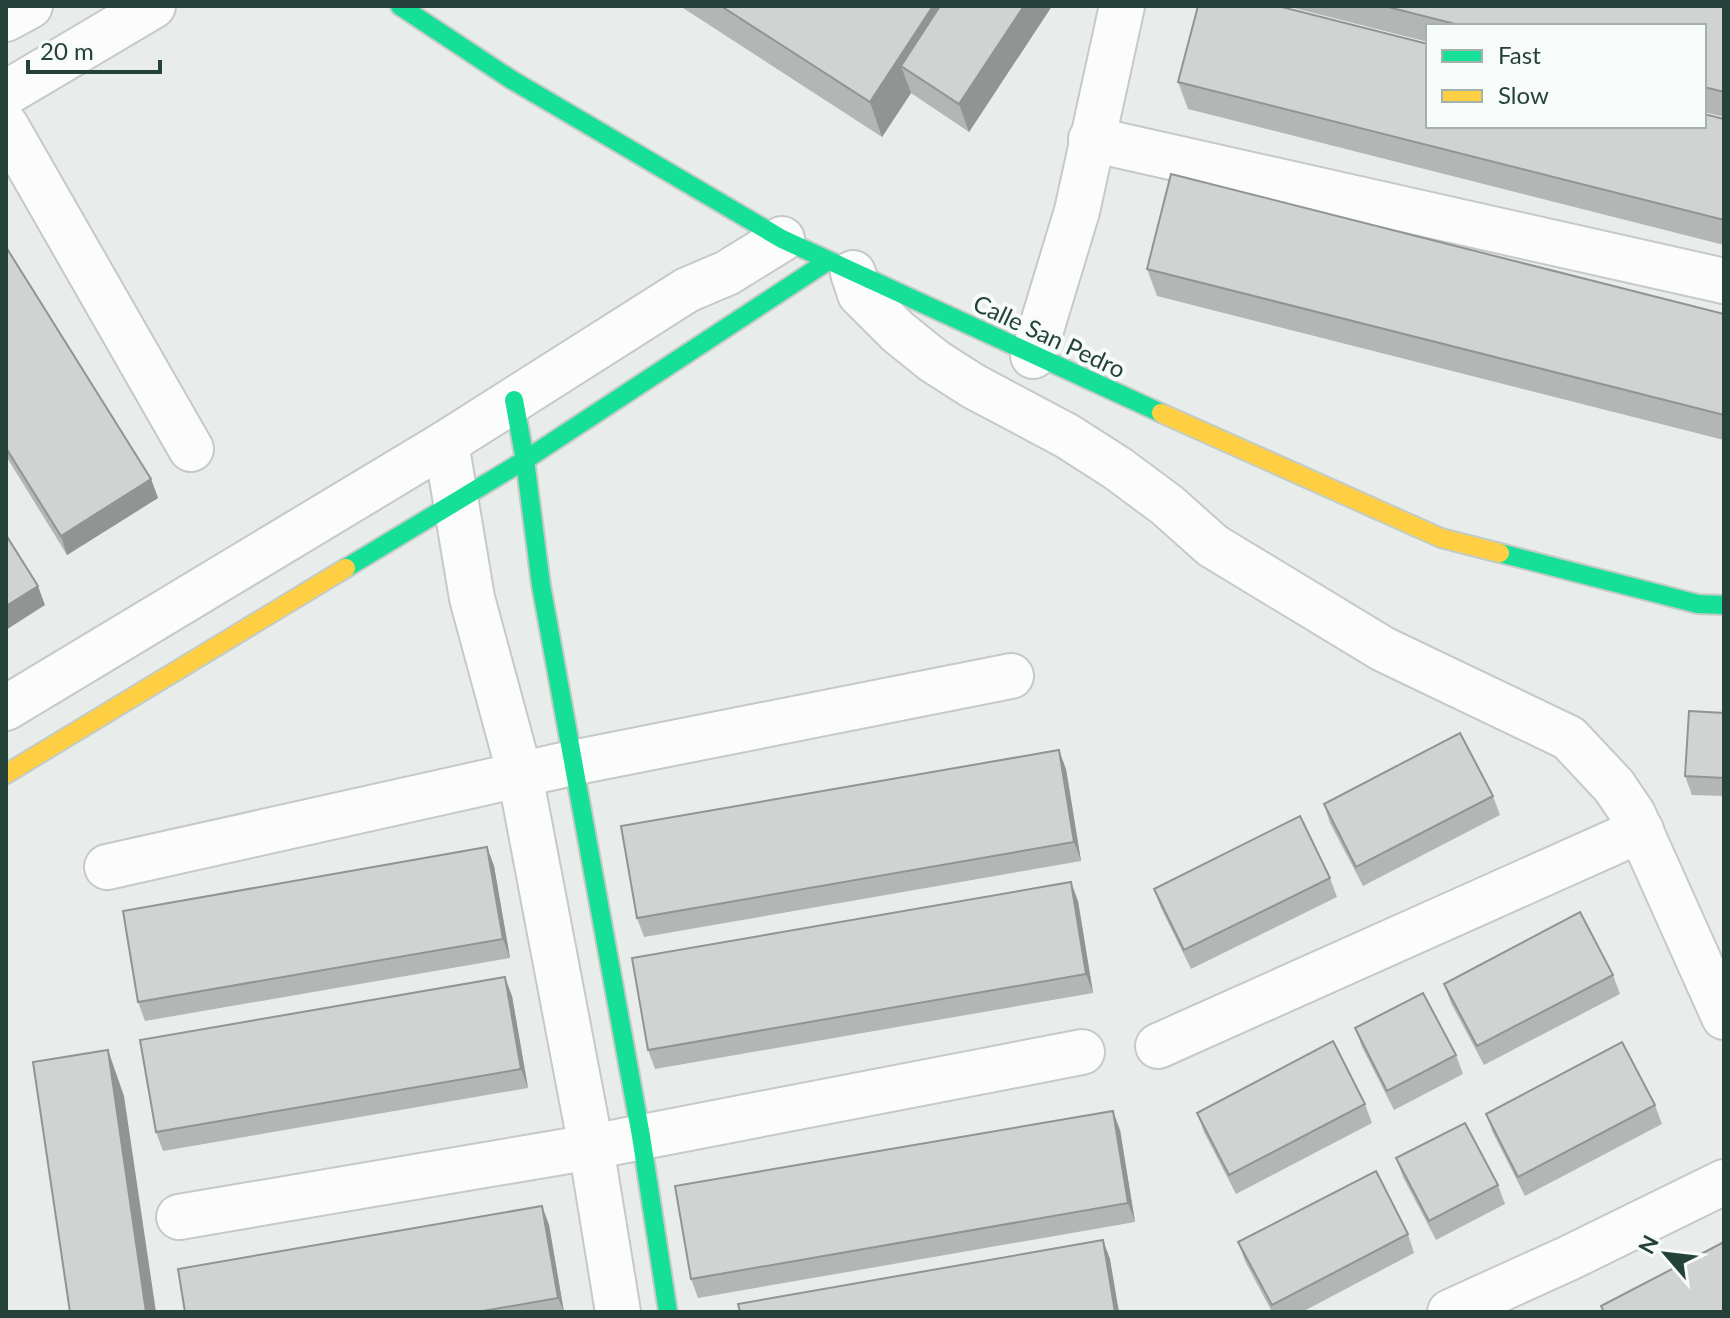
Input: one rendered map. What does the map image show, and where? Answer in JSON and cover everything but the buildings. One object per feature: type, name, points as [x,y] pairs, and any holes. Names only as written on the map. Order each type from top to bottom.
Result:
[{"type":"street","points":[[6,19],[30,6]]},
{"type":"street","points":[[6,93],[153,6]]},
{"type":"street","name":"Calle San Pedro","points":[[400,6],[512,80],[782,239],[1033,356],[1441,538],[1698,604],[1724,605]]},
{"type":"street","points":[[1033,356],[1077,211],[1122,6]]},
{"type":"street","points":[[6,126],[191,449]]},
{"type":"street","points":[[1091,139],[1724,281]]},
{"type":"street","points":[[6,708],[446,443],[687,290],[727,273],[782,239]]},
{"type":"street","points":[[6,774],[841,267],[860,294],[898,332],[934,361],[1117,468],[1167,505],[1213,546],[1383,649],[1569,738],[1614,786],[1641,830],[1724,1017]]},
{"type":"street","points":[[514,400],[541,585],[641,1136],[668,1312]]},
{"type":"street","points":[[446,443],[472,598],[520,775],[591,1147],[618,1312]]},
{"type":"street","points":[[107,867],[572,763],[1011,676]]},
{"type":"street","points":[[1158,1046],[1641,830]]},
{"type":"street","points":[[179,1217],[591,1147],[1082,1052]]},
{"type":"street","points":[[1450,1312],[1724,1182]]},
{"type":"traffic: fast","points":[[400,6],[512,80],[782,239],[1161,413]]},
{"type":"traffic: fast","points":[[346,568],[525,460],[828,261]]},
{"type":"traffic: fast","points":[[514,400],[541,585],[641,1136],[668,1312]]},
{"type":"traffic: fast","points":[[1500,553],[1698,604],[1724,605]]},
{"type":"traffic: slow","points":[[1161,413],[1441,538],[1500,553]]},
{"type":"traffic: slow","points":[[6,774],[346,568]]}]
